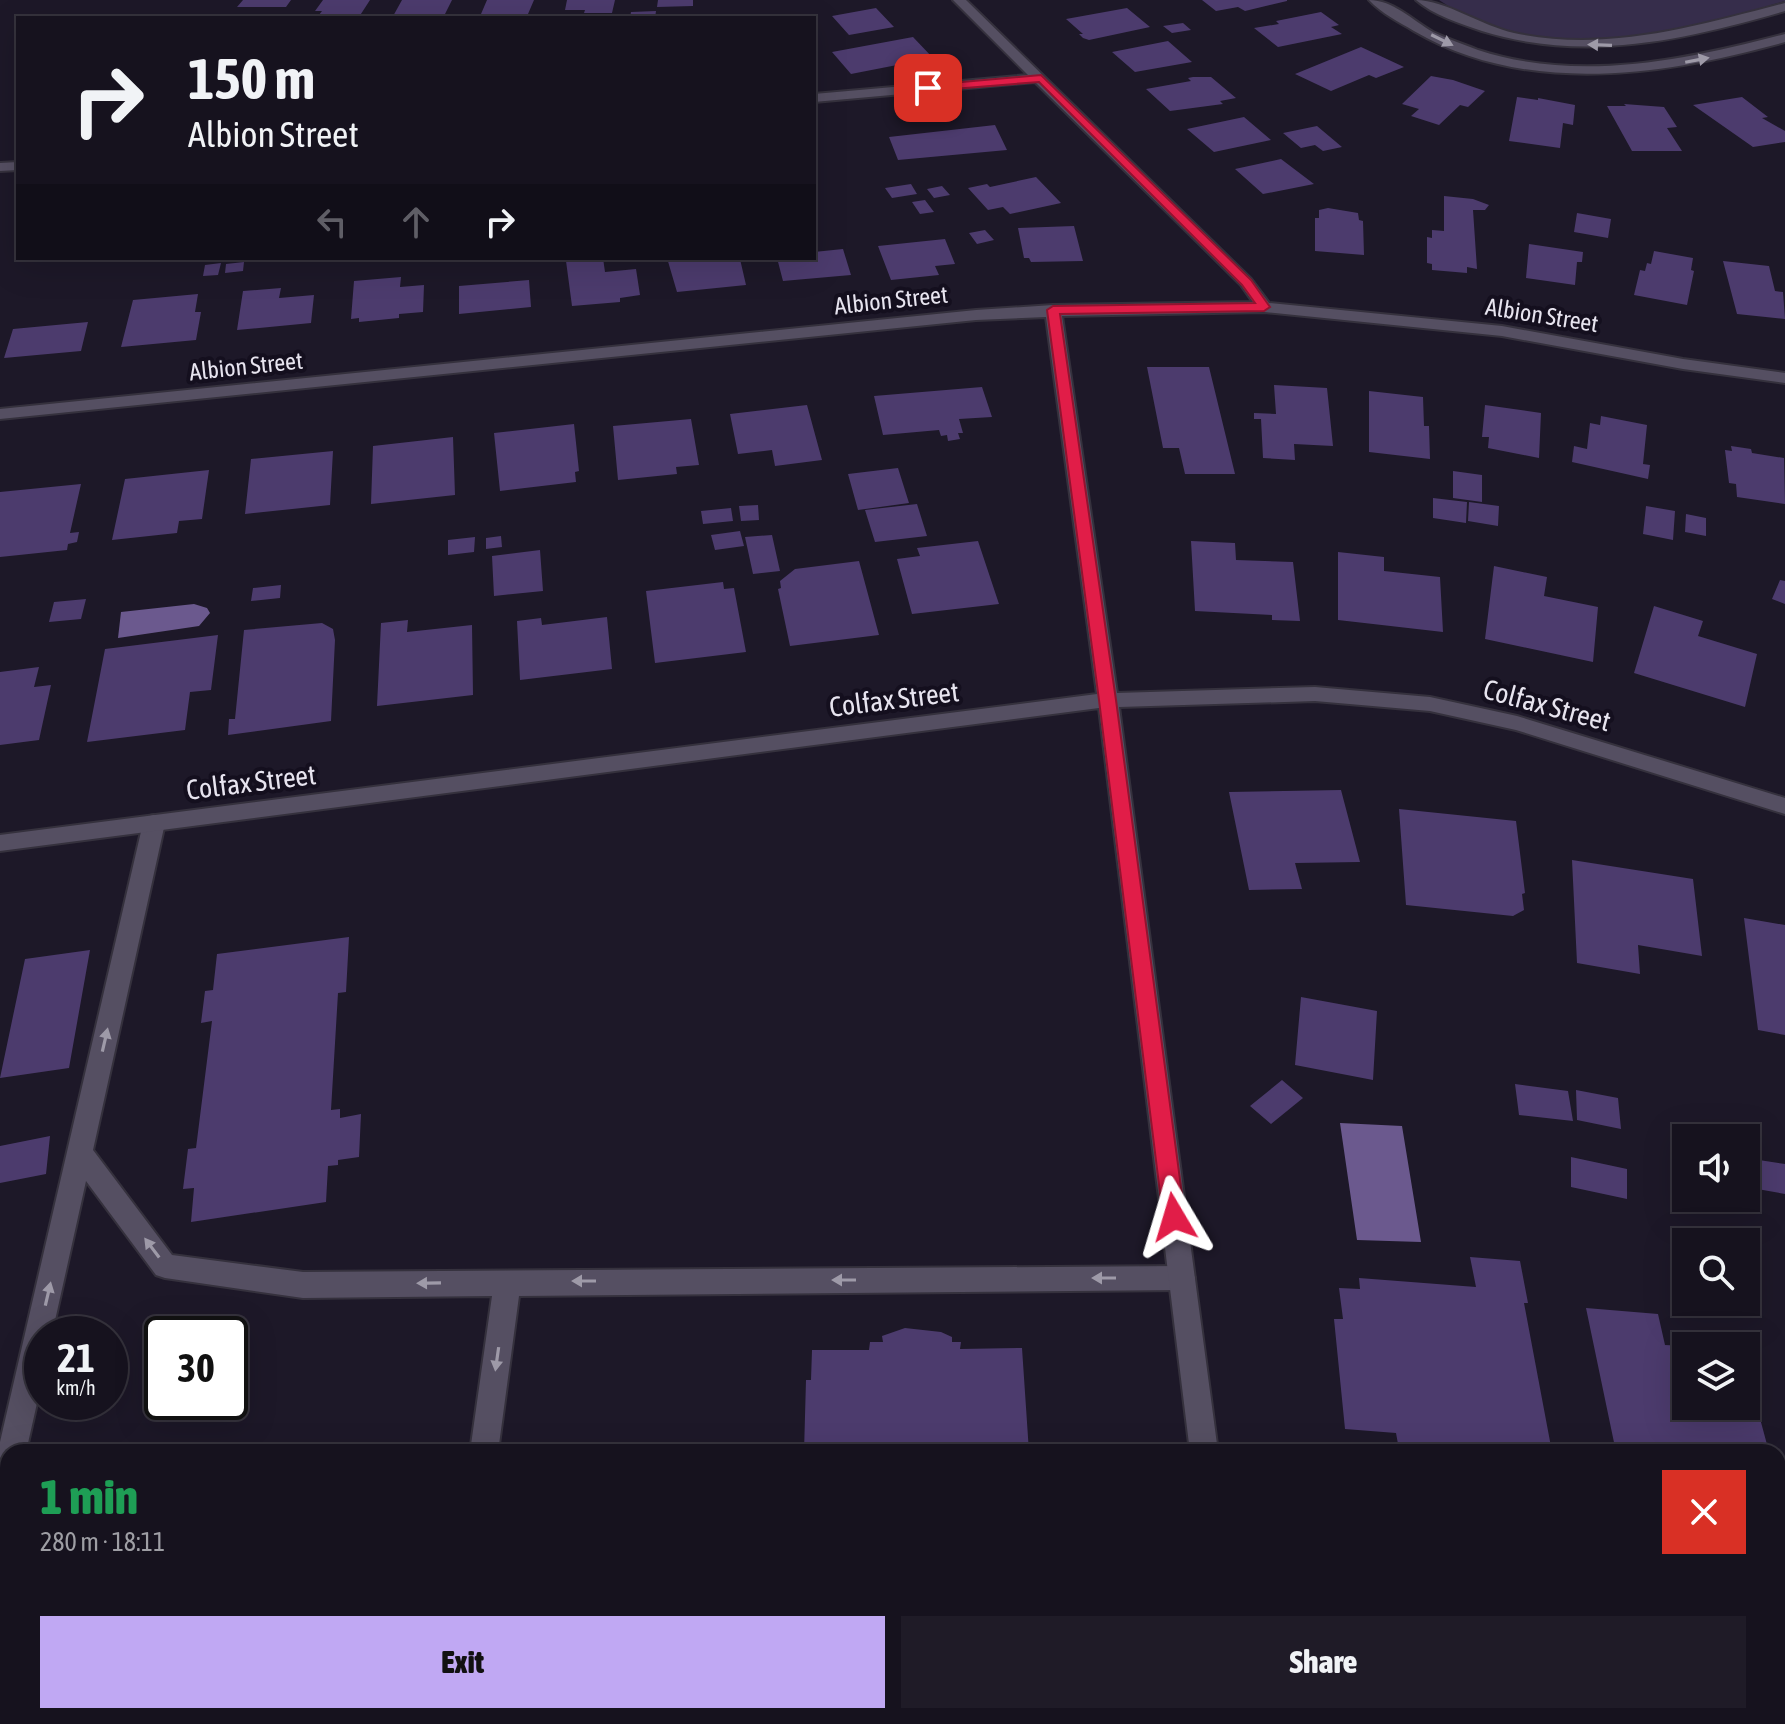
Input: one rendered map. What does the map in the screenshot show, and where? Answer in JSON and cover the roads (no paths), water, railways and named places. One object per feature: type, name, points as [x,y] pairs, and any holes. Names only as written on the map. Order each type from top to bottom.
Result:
[{"type":"street","points":[[959,0],[1246,282],[1264,307]]},
{"type":"street","points":[[1375,0],[1448,44],[1487,55],[1573,69],[1615,71],[1656,68],[1705,60],[1785,38]]},
{"type":"street","points":[[1422,0],[1451,18],[1520,39],[1569,44],[1631,44],[1694,32],[1785,7]]},
{"type":"street","points":[[1631,44],[1656,68]]},
{"type":"street","points":[[816,98],[1041,78]]},
{"type":"street","name":"Albion Street","points":[[0,414],[1053,310],[1264,307],[1502,331],[1683,364],[1785,378]]},
{"type":"street","points":[[1053,310],[1108,700],[1203,1444]]},
{"type":"street","name":"Colfax Street","points":[[0,843],[1108,700],[1315,694],[1430,704],[1517,723],[1785,806]]},
{"type":"street","points":[[14,1444],[154,823]]},
{"type":"street","points":[[80,1153],[165,1266],[303,1285],[1182,1278]]},
{"type":"street","points":[[485,1444],[507,1282]]}]
